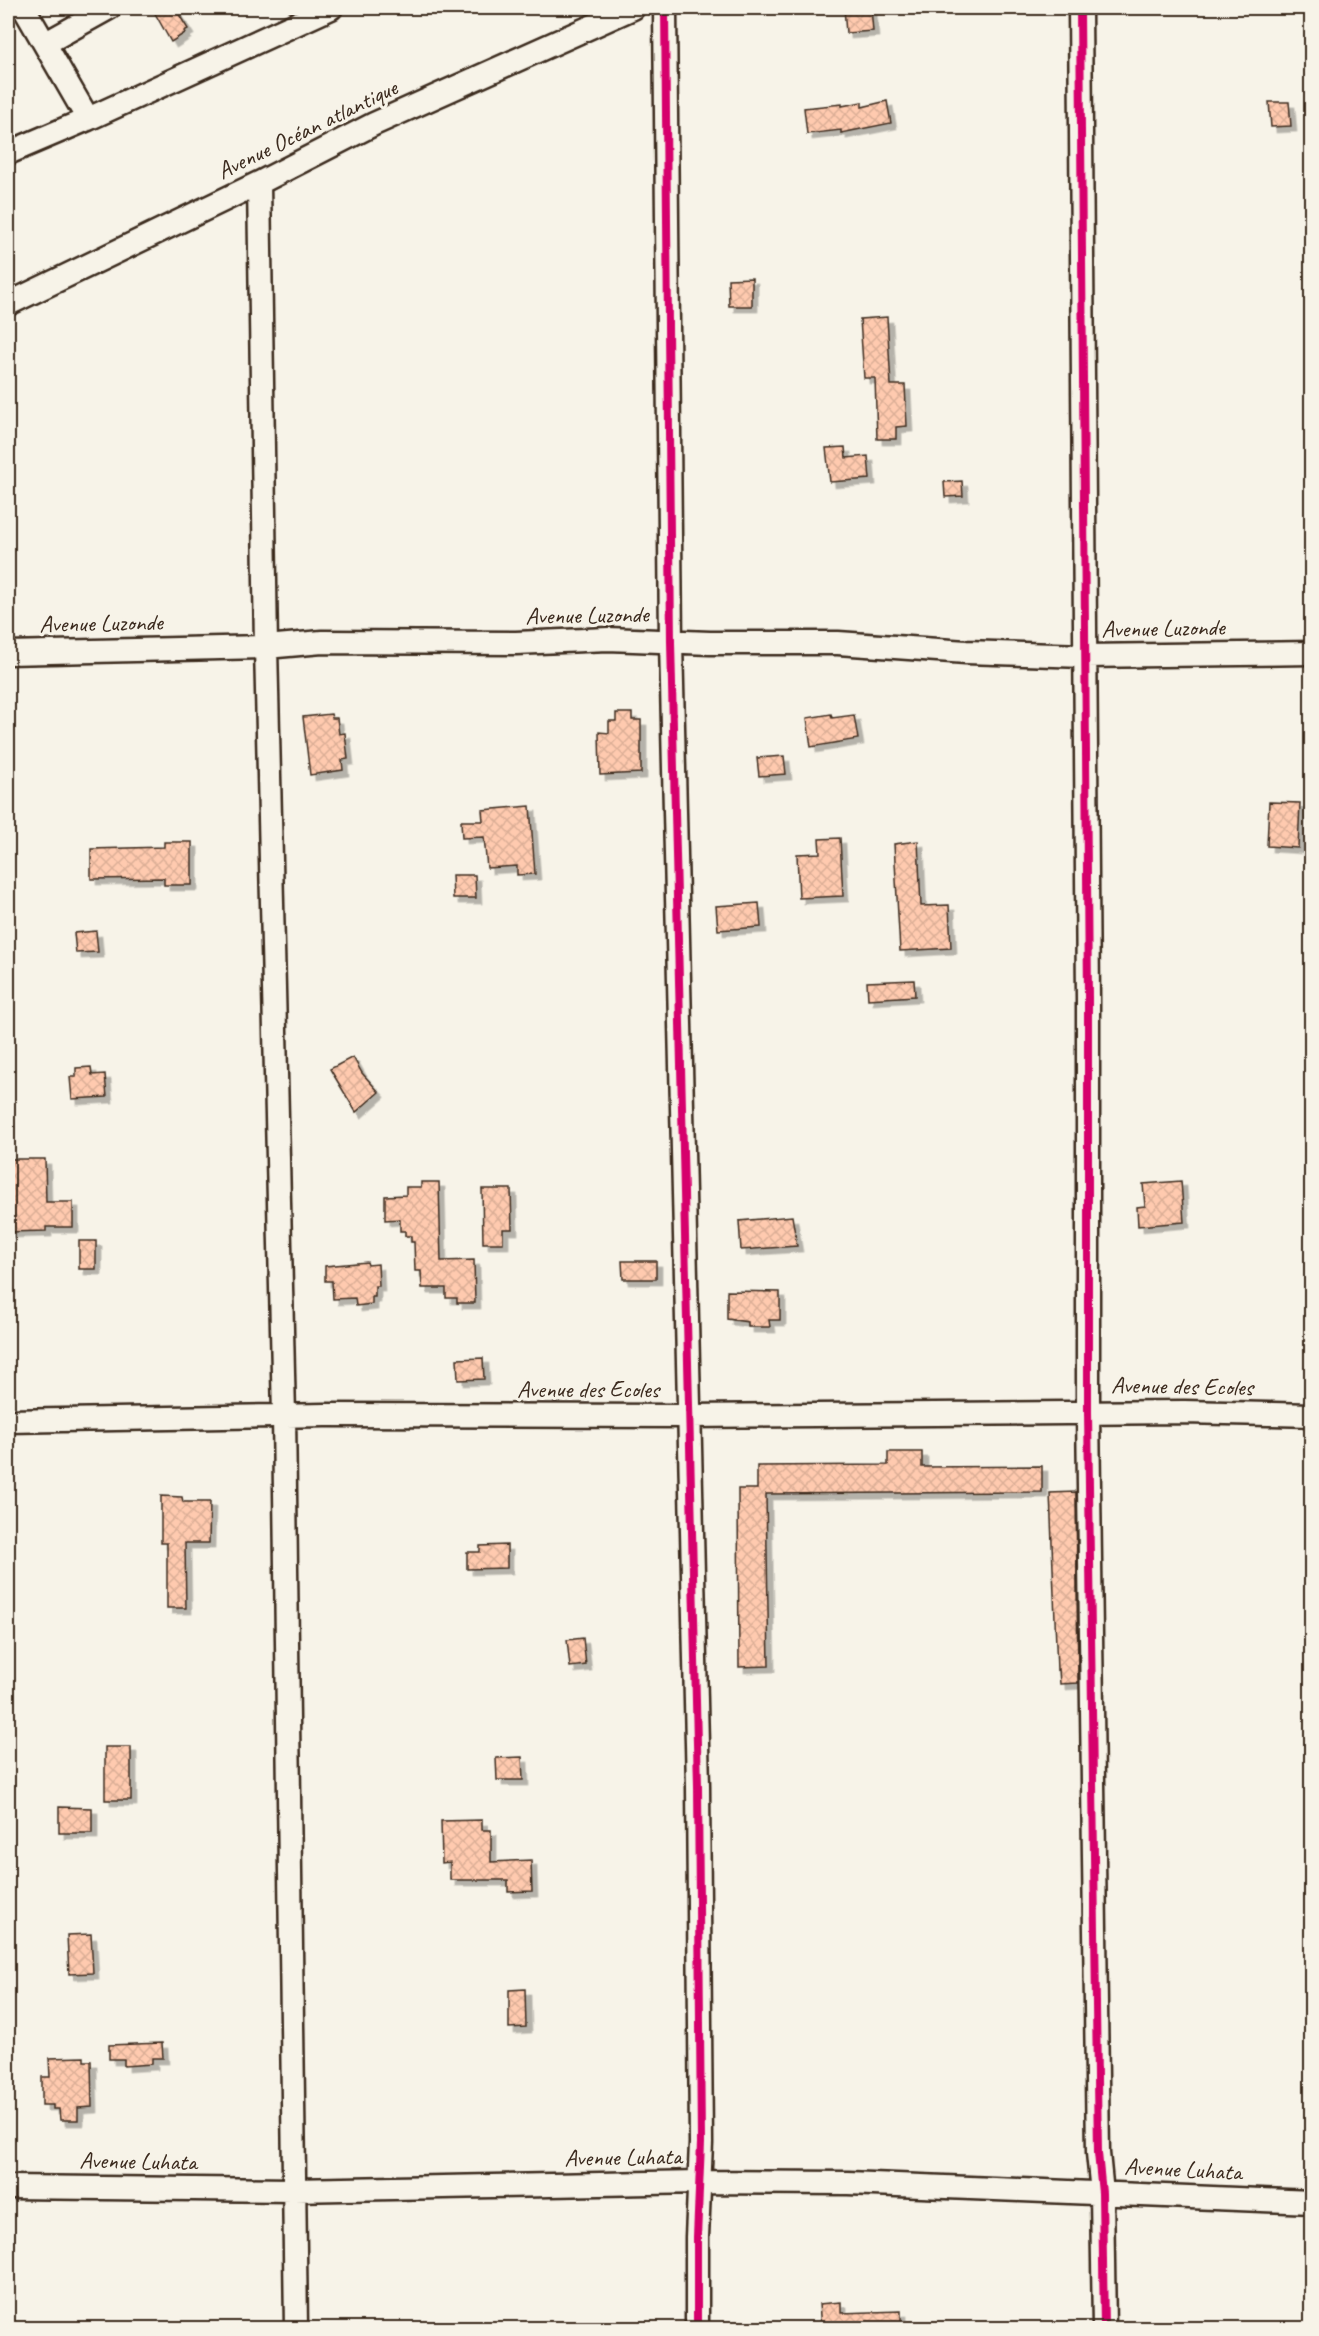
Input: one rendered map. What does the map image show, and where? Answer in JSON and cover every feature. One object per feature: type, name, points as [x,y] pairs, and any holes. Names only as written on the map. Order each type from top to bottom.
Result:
[{"type":"street","points":[[24,8],[88,119]]},
{"type":"street","points":[[46,44],[109,8]]},
{"type":"street","points":[[8,153],[331,8]]},
{"type":"street","name":"Avenue Océan atlantique","points":[[8,304],[259,183],[374,124],[633,8]]},
{"type":"street","points":[[665,8],[671,642],[697,1774],[701,2143],[697,2328]]},
{"type":"street","points":[[1080,8],[1088,999],[1088,1412],[1098,2154],[1102,2193],[1104,2328]]},
{"type":"street","points":[[259,183],[266,647],[284,1415],[296,2328]]},
{"type":"street","name":"Avenue Luzonde","points":[[8,653],[266,647],[322,642],[516,643],[608,639],[671,642],[837,643],[966,652],[1084,656],[1311,653]]},
{"type":"street","name":"Avenue des Ecoles","points":[[8,1421],[284,1415],[688,1416],[1088,1412],[1311,1415]]},
{"type":"street","name":"Avenue Luhata","points":[[8,2187],[294,2190],[699,2182],[848,2183],[1311,2202]]},
{"type":"building","points":[[152,8],[175,8],[188,29],[171,42]]},
{"type":"building","points":[[844,8],[871,8],[873,31],[846,33]]},
{"type":"building","points":[[887,101],[891,123],[841,133],[841,130],[807,134],[804,108],[842,104],[842,106],[862,102],[862,107]]},
{"type":"building","points":[[1269,102],[1289,102],[1291,126],[1271,127]]},
{"type":"building","points":[[752,278],[752,306],[729,306],[728,279]]},
{"type":"building","points":[[887,317],[891,385],[905,385],[907,426],[896,427],[896,439],[877,439],[875,378],[864,378],[860,319]]},
{"type":"building","points":[[845,447],[846,458],[868,456],[870,479],[830,482],[826,448]]},
{"type":"building","points":[[962,481],[963,496],[945,497],[944,482]]},
{"type":"building","points":[[616,713],[632,713],[632,720],[641,720],[641,773],[600,775],[599,732],[609,733],[609,721],[616,721]]},
{"type":"building","points":[[331,714],[332,718],[337,718],[339,734],[345,733],[348,759],[342,760],[343,770],[310,775],[303,717]]},
{"type":"building","points":[[831,714],[832,718],[854,715],[858,739],[811,747],[807,718]]},
{"type":"building","points":[[784,756],[786,774],[759,776],[757,758]]},
{"type":"building","points":[[1269,802],[1300,803],[1298,848],[1267,846]]},
{"type":"building","points":[[530,806],[535,874],[517,875],[517,866],[487,868],[484,837],[462,838],[461,821],[483,821],[482,810]]},
{"type":"building","points":[[840,838],[843,896],[799,898],[797,854],[820,853],[819,839]]},
{"type":"building","points":[[918,841],[921,906],[949,905],[951,948],[900,951],[894,844]]},
{"type":"building","points":[[164,842],[192,842],[192,885],[164,885],[164,878],[91,879],[91,849],[164,847]]},
{"type":"building","points":[[452,875],[475,875],[476,898],[453,898]]},
{"type":"building","points":[[759,903],[761,927],[718,930],[716,906]]},
{"type":"building","points":[[96,931],[98,952],[76,953],[74,933]]},
{"type":"building","points":[[914,980],[915,996],[868,999],[867,982]]},
{"type":"building","points":[[353,1057],[362,1073],[379,1092],[356,1112],[330,1069]]},
{"type":"building","points":[[91,1067],[92,1075],[105,1074],[107,1097],[72,1099],[70,1077],[76,1077],[76,1068]]},
{"type":"building","points":[[8,1159],[45,1159],[46,1202],[73,1202],[73,1227],[46,1227],[46,1231],[8,1232]]},
{"type":"building","points":[[1181,1181],[1184,1222],[1138,1226],[1137,1207],[1145,1206],[1143,1184]]},
{"type":"building","points":[[421,1182],[439,1182],[441,1261],[474,1260],[475,1303],[457,1303],[457,1298],[446,1298],[446,1288],[422,1288],[421,1271],[415,1271],[414,1242],[411,1242],[411,1236],[405,1236],[405,1231],[400,1231],[400,1219],[385,1220],[385,1196],[406,1195],[406,1187],[421,1187]]},
{"type":"building","points":[[482,1189],[511,1189],[512,1229],[503,1229],[503,1243],[483,1243]]},
{"type":"building","points":[[792,1216],[797,1246],[741,1250],[739,1221]]},
{"type":"building","points":[[79,1241],[96,1241],[96,1269],[79,1269]]},
{"type":"building","points":[[622,1261],[656,1261],[656,1279],[623,1279]]},
{"type":"building","points":[[367,1262],[368,1265],[378,1264],[379,1286],[375,1286],[375,1297],[372,1297],[372,1304],[356,1306],[355,1298],[333,1299],[332,1281],[325,1281],[325,1266]]},
{"type":"building","points":[[727,1291],[780,1292],[780,1320],[769,1320],[770,1327],[748,1327],[748,1322],[727,1319]]},
{"type":"building","points":[[483,1358],[484,1379],[458,1380],[457,1359]]},
{"type":"building","points":[[888,1452],[922,1452],[922,1467],[1042,1466],[1042,1492],[766,1494],[769,1666],[739,1667],[738,1489],[757,1489],[757,1466],[888,1465]]},
{"type":"building","points":[[1076,1492],[1078,1683],[1060,1684],[1059,1669],[1057,1670],[1050,1493]]},
{"type":"building","points":[[161,1496],[182,1497],[183,1502],[210,1502],[209,1543],[185,1543],[186,1608],[167,1608],[167,1543],[161,1543]]},
{"type":"building","points":[[507,1545],[507,1568],[467,1569],[467,1552],[480,1552],[480,1546]]},
{"type":"building","points":[[583,1638],[586,1665],[570,1667],[567,1640]]},
{"type":"building","points":[[105,1747],[131,1747],[131,1800],[105,1800]]},
{"type":"building","points":[[522,1757],[523,1780],[497,1780],[496,1758]]},
{"type":"building","points":[[59,1807],[92,1808],[92,1833],[59,1833]]},
{"type":"building","points":[[482,1820],[482,1830],[491,1830],[491,1862],[531,1860],[532,1891],[508,1892],[508,1880],[450,1880],[450,1862],[442,1863],[441,1821]]},
{"type":"building","points":[[91,1934],[93,1973],[69,1974],[67,1935]]},
{"type":"building","points":[[525,1989],[526,2027],[509,2028],[509,1990]]},
{"type":"building","points":[[162,2043],[163,2058],[152,2058],[152,2064],[124,2066],[124,2059],[109,2059],[109,2045]]},
{"type":"building","points":[[84,2057],[84,2061],[91,2061],[92,2107],[78,2108],[78,2120],[60,2120],[59,2109],[53,2109],[53,2105],[42,2105],[42,2077],[50,2077],[49,2058]]},
{"type":"building","points":[[841,2302],[841,2313],[901,2311],[901,2328],[821,2328],[819,2304]]},
{"type":"cycle path","points":[[665,8],[671,642],[698,1786],[701,2143],[697,2237],[697,2328]]},
{"type":"cycle path","points":[[1080,8],[1088,999],[1088,1412],[1098,2153],[1102,2193],[1104,2328]]}]
